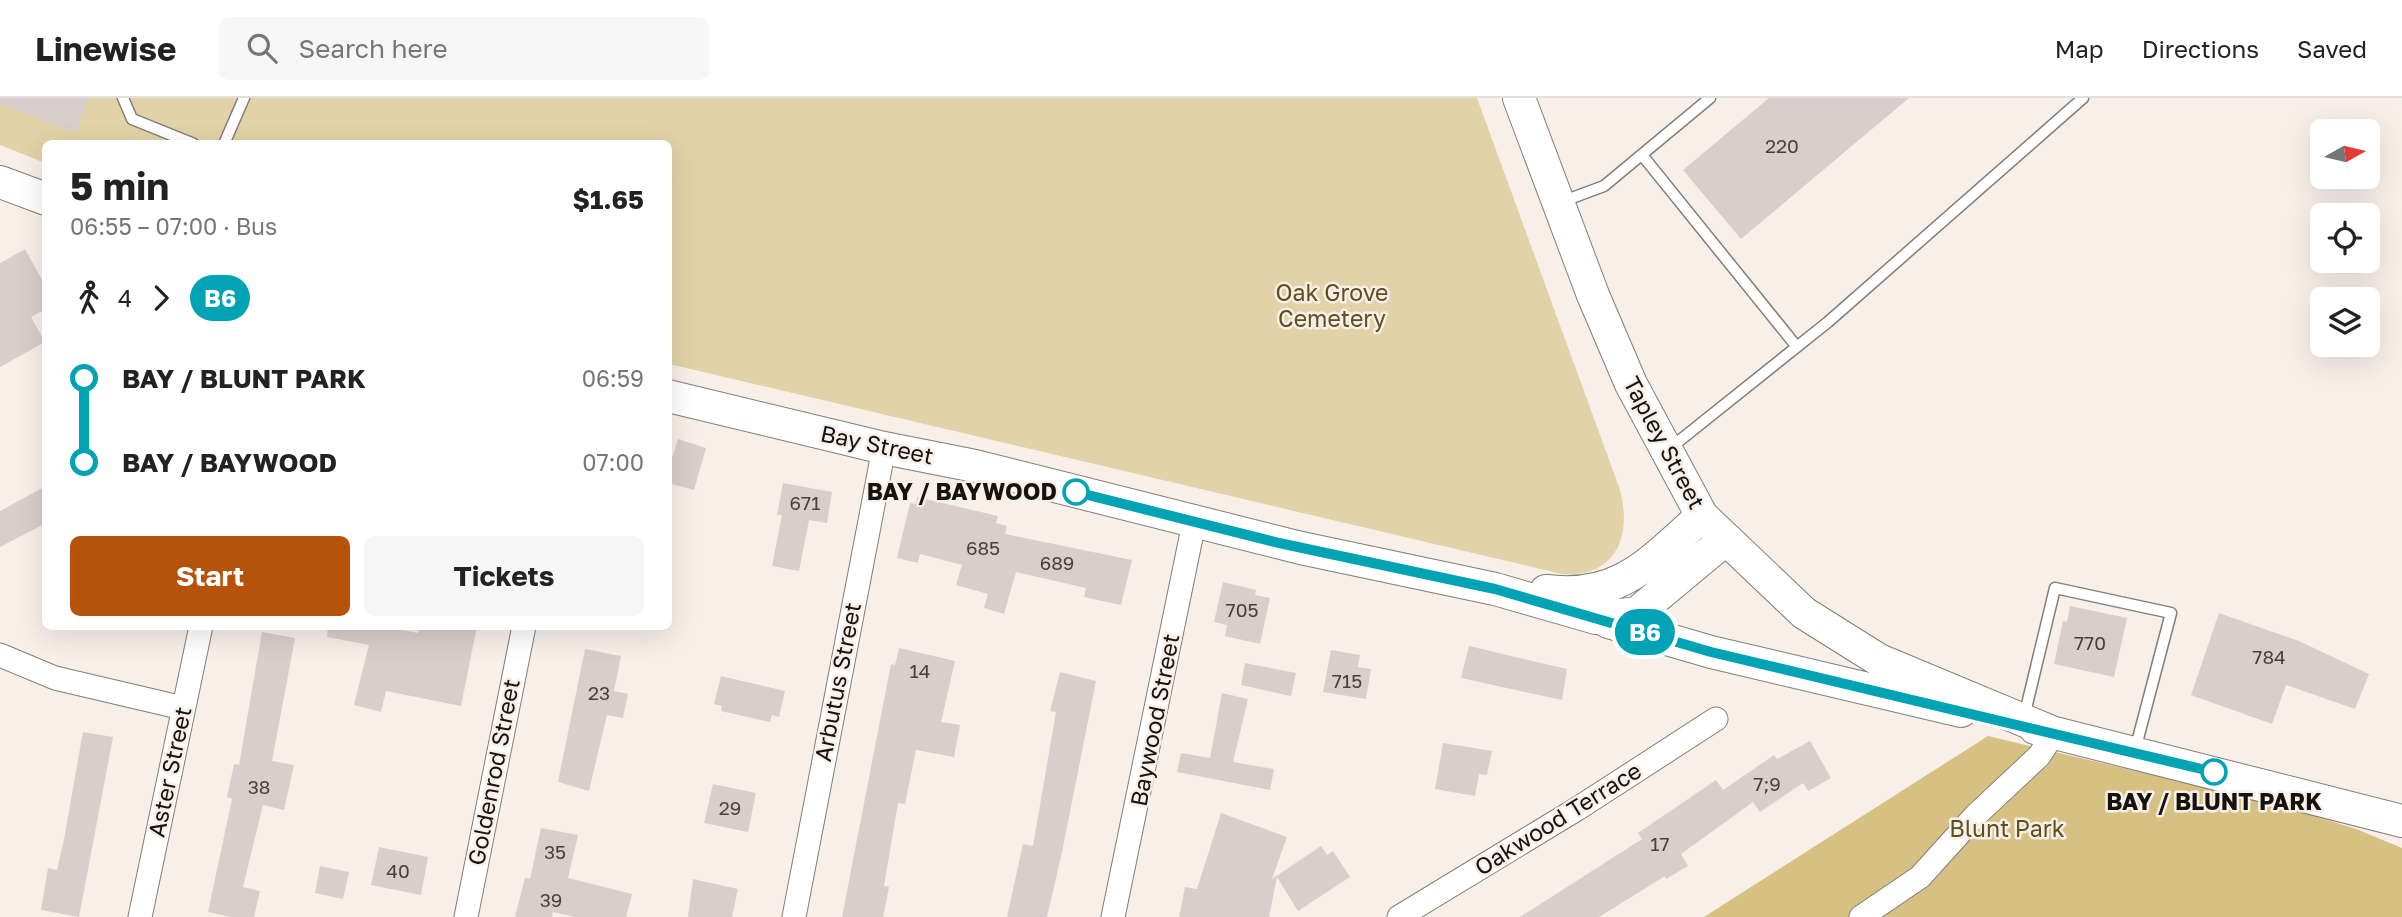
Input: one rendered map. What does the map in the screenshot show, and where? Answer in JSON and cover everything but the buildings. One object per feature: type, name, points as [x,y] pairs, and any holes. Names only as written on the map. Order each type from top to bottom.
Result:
[{"type":"main road","name":"Tapley Street","points":[[1519,98],[1631,384],[1703,516],[1804,613],[1879,660],[2054,733]]},
{"type":"main road","points":[[0,182],[42,198]]},
{"type":"main road","name":"Bay Street","points":[[672,397],[884,448],[975,466],[1194,523],[1495,589],[1596,618],[1637,613],[1726,539]]},
{"type":"main road","name":"Bay Street","points":[[1495,589],[1576,595],[1598,590],[1634,573],[1703,516]]},
{"type":"main road","points":[[1596,618],[1711,652],[2054,733],[2402,821]]},
{"type":"street","name":"Arbutus Street","points":[[794,917],[884,448]]},
{"type":"street","name":"Baywood Street","points":[[1113,917],[1194,523]]},
{"type":"street","name":"Aster Street","points":[[140,917],[200,630]]},
{"type":"street","name":"Goldenrod Street","points":[[466,917],[523,630]]},
{"type":"street","points":[[0,655],[55,678],[183,708]]},
{"type":"street","name":"Oakwood Terrace","points":[[1399,917],[1577,810],[1716,719]]},
{"type":"street","points":[[1860,917],[1920,877],[1976,815],[2039,756],[2054,733]]},
{"type":"lane","points":[[123,98],[132,119],[184,140]]},
{"type":"lane","points":[[225,140],[244,98]]},
{"type":"lane","points":[[1558,203],[1604,186],[1710,98]]},
{"type":"lane","points":[[1667,451],[1797,347],[2084,98]]},
{"type":"lane","points":[[1642,155],[1797,347]]},
{"type":"lane","points":[[2023,720],[2055,588],[2171,613],[2134,753]]},
{"type":"green space","name":"Oak Grove Cemetery","points":[[0,98],[1477,98],[1619,487],[1623,504],[1622,536],[1617,549],[1596,569],[1562,574],[672,365],[672,140],[42,140],[42,162],[0,145]]},
{"type":"green space","name":"Blunt Park","points":[[1988,736],[2283,806],[2356,829],[2402,848],[2402,917],[1704,917]]},
{"type":"bus line","name":"B6","points":[[1076,492],[1279,543],[1495,589],[1711,652],[2214,772]]},
{"type":"place","name":"BAY / BAYWOOD","points":[[1076,492]]},
{"type":"place","name":"BAY / BLUNT PARK","points":[[2214,772]]}]
